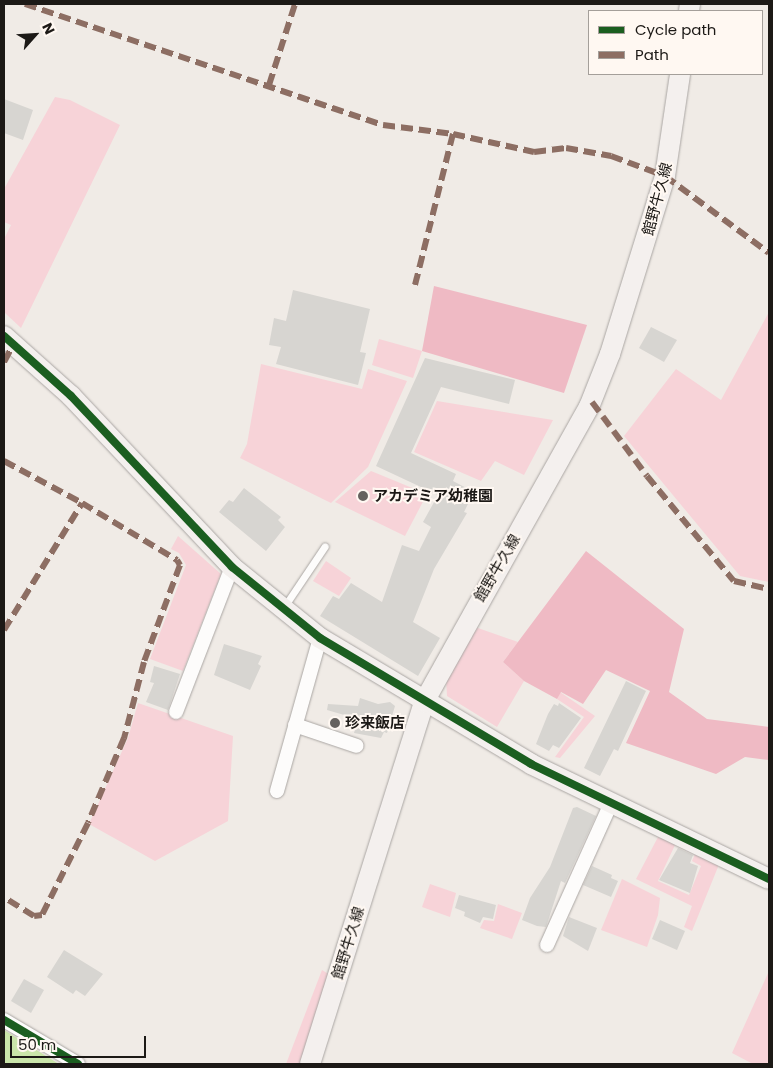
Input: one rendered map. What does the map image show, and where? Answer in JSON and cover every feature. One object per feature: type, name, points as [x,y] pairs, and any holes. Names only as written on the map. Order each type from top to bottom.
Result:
[{"type":"main road","name":"館野牛久線","points":[[310,1064],[424,702],[590,408],[616,338],[665,176],[680,75]]},
{"type":"main road","points":[[4,336],[72,396],[232,567],[320,638],[424,702],[531,764],[769,879]]},
{"type":"street","points":[[176,712],[232,567]]},
{"type":"street","points":[[277,791],[320,638]]},
{"type":"street","points":[[295,726],[357,746]]},
{"type":"street","points":[[547,945],[611,803]]},
{"type":"street","points":[[4,1020],[78,1064]]},
{"type":"lane","points":[[282,609],[325,546]]},
{"type":"shaded area","points":[[55,97],[70,100],[120,125],[21,328],[4,312],[4,239],[11,225],[4,222],[4,189]]},
{"type":"shaded area","points":[[434,286],[587,325],[564,393],[422,351]]},
{"type":"shaded area","points":[[769,312],[769,582],[740,576],[624,436],[676,369],[721,400]]},
{"type":"shaded area","points":[[379,339],[422,351],[413,378],[372,365]]},
{"type":"shaded area","points":[[261,364],[362,389],[368,369],[407,381],[368,467],[331,503],[240,458],[247,444]]},
{"type":"shaded area","points":[[437,401],[553,420],[524,475],[495,461],[481,481],[414,452]]},
{"type":"shaded area","points":[[371,471],[427,494],[405,536],[335,502]]},
{"type":"shaded area","points":[[178,536],[221,574],[183,671],[150,659],[186,565],[179,553],[171,549]]},
{"type":"shaded area","points":[[586,551],[684,629],[669,692],[707,719],[769,727],[769,760],[745,757],[716,774],[626,743],[650,691],[606,670],[583,704],[561,692],[557,699],[524,681],[503,662]]},
{"type":"shaded area","points":[[326,561],[351,578],[339,596],[313,581]]},
{"type":"shaded area","points":[[475,627],[518,642],[503,662],[524,681],[497,727],[447,696],[446,678]]},
{"type":"shaded area","points":[[560,692],[595,716],[560,758],[555,757],[584,717],[557,699]]},
{"type":"shaded area","points":[[138,703],[233,736],[228,821],[155,861],[89,824],[128,738]]},
{"type":"shaded area","points":[[658,837],[676,843],[658,881],[689,895],[701,866],[692,861],[696,852],[720,862],[692,931],[684,927],[692,906],[636,879]]},
{"type":"shaded area","points":[[622,879],[660,898],[658,915],[647,947],[601,930]]},
{"type":"shaded area","points":[[430,884],[456,893],[450,917],[422,907]]},
{"type":"shaded area","points":[[498,904],[522,913],[512,939],[480,928],[484,920],[494,921]]},
{"type":"shaded area","points":[[322,970],[330,975],[302,1064],[286,1064]]},
{"type":"shaded area","points":[[769,971],[769,1064],[753,1064],[732,1053]]},
{"type":"shaded area","points":[[4,1030],[59,1064],[4,1064]]},
{"type":"building","points":[[4,99],[33,110],[23,140],[4,133]]},
{"type":"building","points":[[293,290],[370,309],[360,352],[366,353],[358,385],[276,364],[281,347],[269,345],[274,318],[286,321]]},
{"type":"building","points":[[651,327],[677,340],[664,362],[639,348]]},
{"type":"building","points":[[425,358],[515,380],[509,404],[441,387],[411,453],[456,474],[453,481],[474,492],[464,512],[467,513],[434,569],[413,622],[440,638],[418,676],[320,616],[333,596],[339,599],[351,583],[382,602],[402,545],[419,551],[431,527],[423,522],[438,495],[376,466]]},
{"type":"building","points":[[244,488],[281,517],[278,520],[285,527],[266,551],[219,512],[229,500],[233,502]]},
{"type":"building","points":[[224,644],[262,656],[258,664],[261,666],[250,690],[214,675]]},
{"type":"building","points":[[154,666],[180,674],[168,710],[146,702],[154,683],[150,682]]},
{"type":"building","points":[[626,681],[646,691],[618,751],[614,749],[600,776],[584,768]]},
{"type":"building","points":[[360,698],[378,704],[390,702],[395,706],[387,733],[384,732],[381,738],[354,733],[358,719],[327,710],[328,704],[358,706]]},
{"type":"building","points":[[559,703],[581,718],[559,748],[553,745],[549,751],[536,744],[548,714],[554,704],[558,706]]},
{"type":"building","points":[[577,807],[596,816],[565,883],[561,881],[546,927],[537,926],[522,920],[530,898],[550,867],[573,808]]},
{"type":"building","points":[[678,848],[693,855],[690,863],[698,866],[690,893],[659,880]]},
{"type":"building","points":[[592,866],[612,875],[611,878],[618,881],[611,897],[583,885]]},
{"type":"building","points":[[459,895],[496,905],[493,919],[483,917],[480,923],[464,916],[465,912],[455,908]]},
{"type":"building","points":[[569,917],[597,928],[588,951],[563,936]]},
{"type":"building","points":[[660,920],[685,931],[677,950],[652,939]]},
{"type":"building","points":[[64,950],[103,974],[85,996],[76,990],[73,994],[47,977]]},
{"type":"building","points":[[24,979],[44,990],[31,1013],[11,1001]]},
{"type":"marked path","points":[[25,4],[383,125],[453,134],[534,152],[566,148],[611,156],[665,176],[769,253]]},
{"type":"marked path","points":[[269,85],[295,4]]},
{"type":"marked path","points":[[415,285],[453,134]]},
{"type":"marked path","points":[[4,362],[14,343]]},
{"type":"marked path","points":[[592,402],[647,476],[734,581],[769,589]]},
{"type":"marked path","points":[[4,461],[82,503],[177,560],[180,565],[144,662],[124,738],[88,823],[42,915],[34,916],[4,897]]},
{"type":"marked path","points":[[4,630],[82,503]]},
{"type":"cycle path","points":[[4,336],[71,396],[232,567],[320,638],[531,764],[769,879]]},
{"type":"cycle path","points":[[4,1020],[78,1064]]},
{"type":"place","name":"アカデミア幼稚園","points":[[363,496]]},
{"type":"place","name":"珍来飯店","points":[[335,723]]}]
